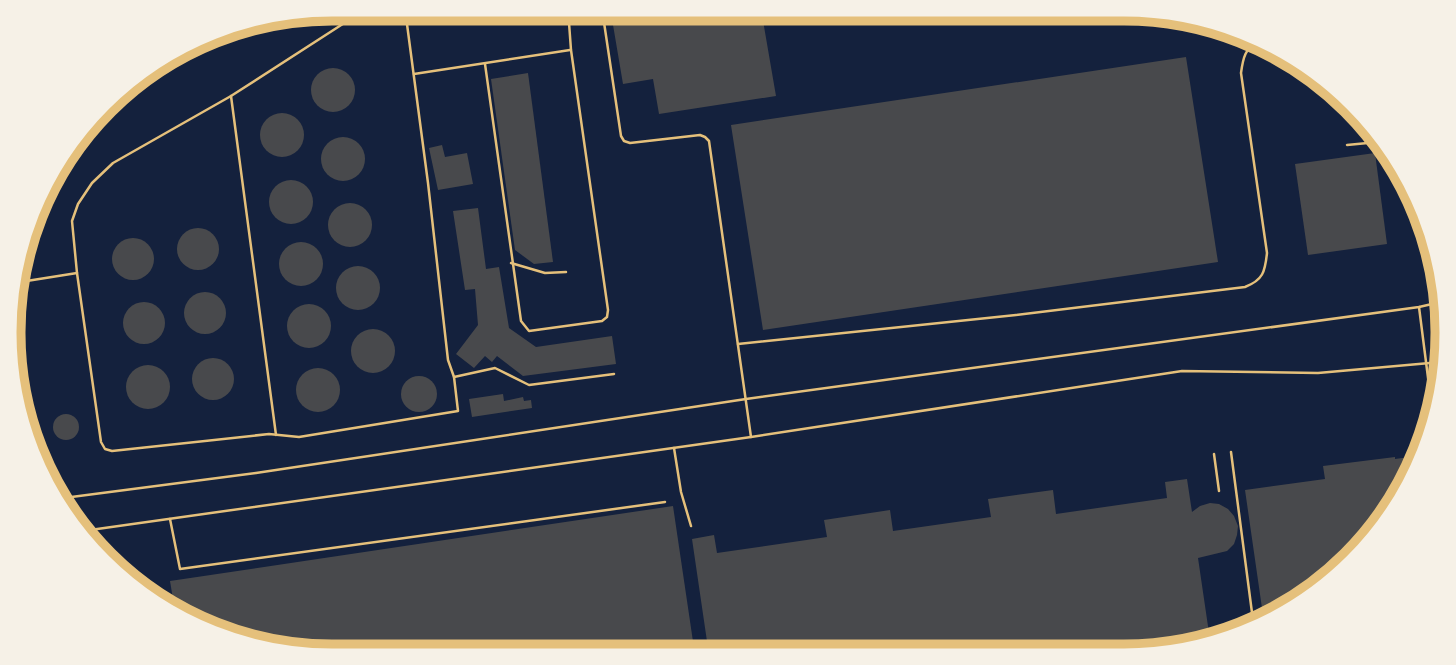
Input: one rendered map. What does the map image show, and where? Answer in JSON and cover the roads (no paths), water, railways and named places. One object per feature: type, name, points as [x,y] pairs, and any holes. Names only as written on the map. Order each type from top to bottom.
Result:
[{"type":"lane","points":[[347,21],[231,96],[113,163],[93,183],[78,204],[72,221],[77,273],[101,442],[105,449],[112,451],[276,435],[299,437],[456,412],[459,408],[448,359],[407,21]]},
{"type":"lane","points":[[485,64],[521,321],[529,331],[602,321],[607,317],[608,310],[569,21]]},
{"type":"lane","points":[[605,21],[621,136],[624,141],[630,143],[700,135],[709,141],[751,437]]},
{"type":"lane","points":[[738,344],[1016,316],[1245,287],[1256,282],[1265,268],[1266,253],[1241,73],[1243,58],[1249,48]]},
{"type":"lane","points":[[414,74],[571,50]]},
{"type":"lane","points":[[231,96],[276,435]]},
{"type":"lane","points":[[1347,145],[1371,143]]},
{"type":"lane","points":[[511,263],[545,273],[566,272]]},
{"type":"lane","points":[[26,281],[77,273]]},
{"type":"lane","points":[[69,498],[270,471],[746,399],[1433,303]]},
{"type":"lane","points":[[1419,307],[1430,389]]},
{"type":"lane","points":[[91,530],[751,437],[1182,370],[1318,373],[1433,364]]},
{"type":"lane","points":[[454,377],[495,368],[529,384],[614,374]]},
{"type":"lane","points":[[674,447],[681,492],[691,526]]},
{"type":"lane","points":[[1231,452],[1252,616]]},
{"type":"lane","points":[[1214,454],[1219,491]]},
{"type":"lane","points":[[170,519],[180,569],[664,502]]}]
